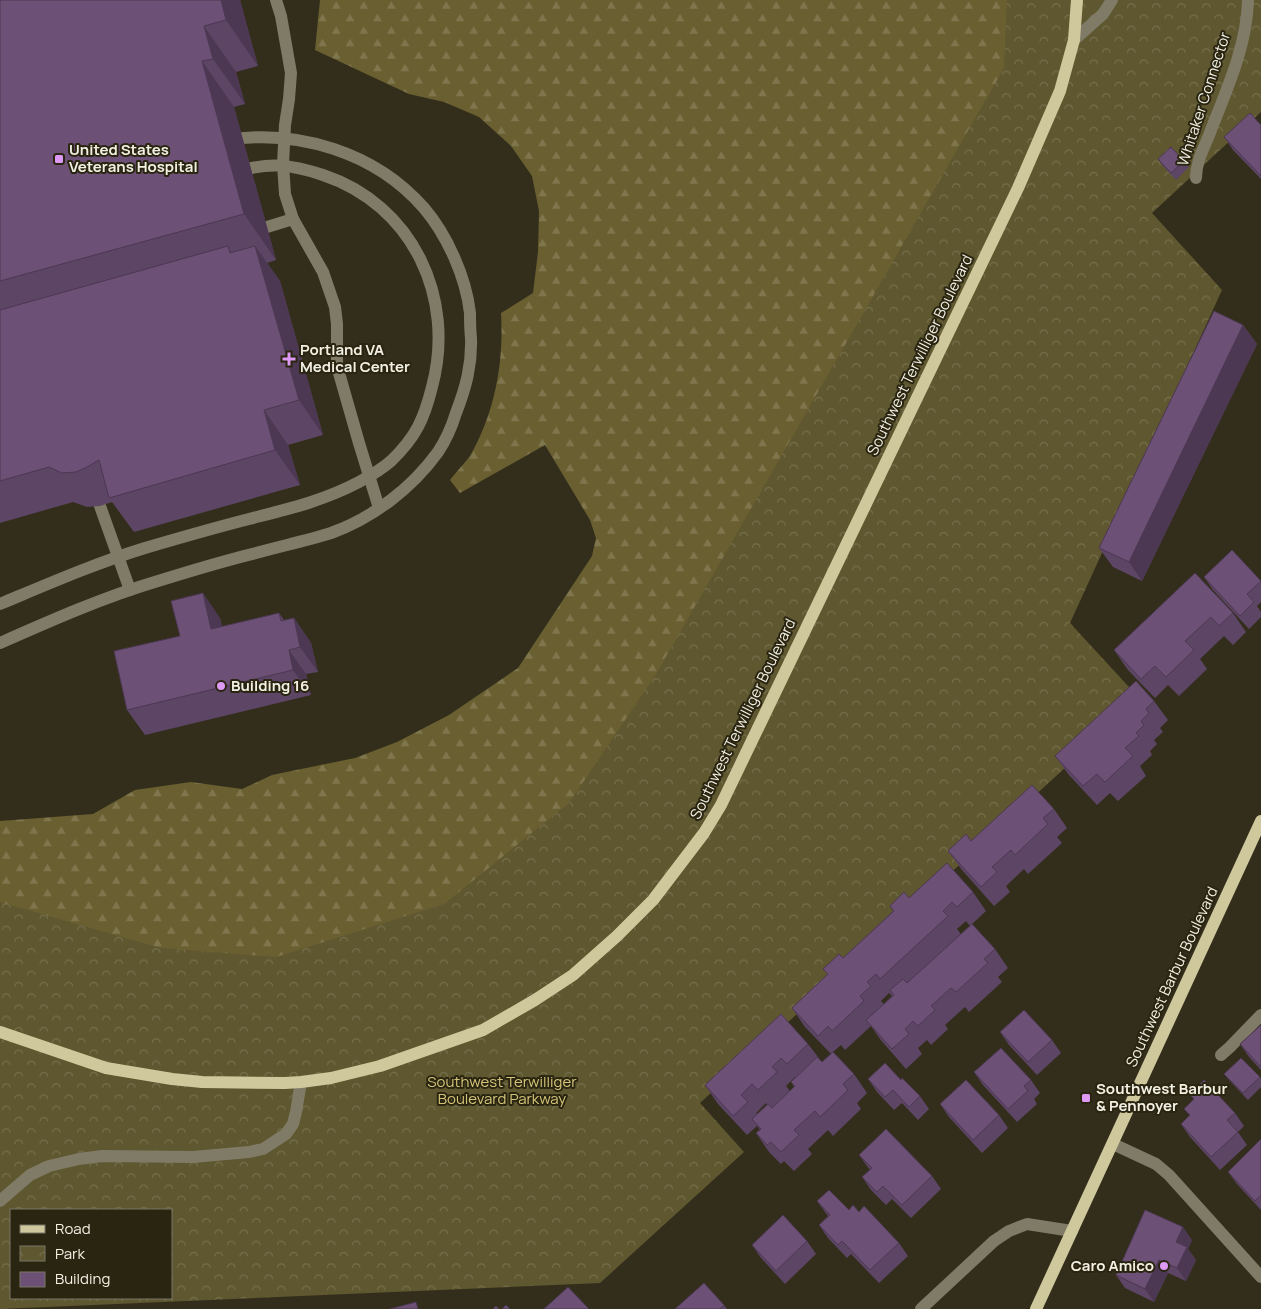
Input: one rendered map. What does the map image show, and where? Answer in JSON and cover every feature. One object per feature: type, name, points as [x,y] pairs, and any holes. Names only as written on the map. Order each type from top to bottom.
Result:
[{"type":"main road","name":"Southwest Terwilliger Boulevard","points":[[0,1032],[106,1068],[140,1075],[202,1082],[285,1084],[331,1078],[371,1068],[483,1030],[535,1000],[573,975],[617,936],[653,900],[704,833],[726,796],[1018,188],[1060,91],[1074,40],[1077,0]]},
{"type":"main road","name":"Southwest Barbur Boulevard","points":[[1036,1309],[1261,821]]},
{"type":"street","points":[[276,0],[281,16],[291,73],[283,164],[286,194],[293,219],[323,272],[335,307],[337,366],[379,508]]},
{"type":"street","points":[[1074,40],[1103,14],[1112,0]]},
{"type":"street","name":"Whitaker Connector","points":[[1196,178],[1196,168],[1201,153],[1208,139],[1238,56],[1248,0]]},
{"type":"street","points":[[0,643],[130,590],[330,533],[347,526],[379,508],[402,492],[422,472],[439,450],[452,425],[466,388],[472,355],[470,312],[461,277],[453,256],[432,217],[406,190],[371,165],[333,148],[290,139],[243,138],[214,142]]},
{"type":"street","points":[[0,604],[91,567],[145,548],[206,530],[312,503],[345,489],[389,463],[406,446],[418,429],[427,406],[438,361],[439,338],[434,294],[427,271],[417,251],[394,220],[376,204],[354,189],[333,178],[309,170],[278,165],[251,167],[225,175]]},
{"type":"street","points":[[268,227],[293,219]]},
{"type":"street","points":[[100,506],[130,590]]},
{"type":"street","points":[[1221,1055],[1261,1015]]},
{"type":"street","points":[[0,1201],[30,1175],[49,1166],[80,1159],[102,1156],[193,1157],[250,1152],[263,1149],[286,1134],[293,1124],[301,1082]]},
{"type":"street","points":[[1113,1144],[1156,1164],[1169,1175],[1261,1277]]},
{"type":"street","points":[[921,1309],[994,1241],[1009,1231],[1027,1224],[1072,1231]]},
{"type":"green space","points":[[320,0],[1055,0],[598,912],[0,1012],[0,821],[93,814],[135,790],[191,782],[242,789],[272,775],[355,758],[397,742],[449,715],[518,668],[592,556],[596,538],[590,520],[545,445],[460,493],[450,480],[470,456],[479,440],[492,405],[501,350],[501,313],[533,293],[538,252],[539,211],[532,176],[511,146],[479,117],[444,102],[409,94],[315,50]]},
{"type":"green space","name":"Southwest Terwilliger Boulevard Parkway","points":[[1007,0],[1261,0],[1261,112],[1152,213],[1222,290],[1070,623],[1140,699],[700,1103],[744,1152],[600,1283],[0,1309],[0,902],[161,948],[276,957],[444,904],[569,803],[656,674],[1004,68]]},
{"type":"building","points":[[0,0],[221,0],[226,20],[204,26],[213,59],[202,61],[244,214],[0,281]]},
{"type":"building","points":[[1250,113],[1261,125],[1261,176],[1224,137]]},
{"type":"building","points":[[1171,147],[1184,161],[1171,173],[1158,159]]},
{"type":"building","points":[[228,246],[230,253],[255,246],[299,400],[264,410],[275,450],[109,498],[99,460],[76,472],[62,473],[49,467],[0,481],[0,310]]},
{"type":"building","points":[[1214,311],[1243,325],[1129,562],[1099,548]]},
{"type":"building","points":[[1232,550],[1261,581],[1247,594],[1254,602],[1240,616],[1204,577]]},
{"type":"building","points":[[1195,573],[1233,613],[1219,626],[1211,617],[1185,641],[1194,650],[1166,677],[1155,666],[1141,679],[1114,650]]},
{"type":"building","points":[[203,593],[211,629],[279,613],[281,621],[294,618],[300,647],[289,650],[293,670],[127,710],[114,651],[180,636],[171,601]]},
{"type":"building","points":[[1136,681],[1154,701],[1146,709],[1149,713],[1141,721],[1144,725],[1136,733],[1139,736],[1125,748],[1133,756],[1105,782],[1097,774],[1083,786],[1055,756]]},
{"type":"building","points":[[1032,785],[1054,809],[1043,818],[1048,824],[1015,855],[1011,850],[992,867],[997,872],[981,887],[948,851],[966,834],[971,841]]},
{"type":"building","points":[[947,863],[973,892],[957,907],[952,902],[943,911],[948,916],[880,979],[876,974],[867,982],[871,986],[860,996],[864,1001],[832,1031],[828,1026],[818,1036],[792,1008],[828,974],[823,969],[839,954],[843,958],[894,911],[890,906],[904,892],[909,898]]},
{"type":"building","points":[[972,924],[995,949],[984,959],[988,963],[956,992],[951,988],[931,1006],[935,1010],[918,1026],[913,1021],[905,1029],[909,1034],[892,1049],[866,1020],[894,995],[890,990],[903,979],[907,983]]},
{"type":"building","points":[[1024,1010],[1052,1040],[1028,1062],[1000,1032]]},
{"type":"building","points":[[781,1014],[808,1044],[787,1064],[781,1058],[772,1067],[777,1072],[758,1090],[752,1084],[741,1095],[748,1102],[733,1116],[705,1085]]},
{"type":"building","points":[[1261,1025],[1261,1067],[1240,1044]]},
{"type":"building","points":[[1001,1048],[1031,1080],[1024,1086],[1028,1091],[1008,1109],[974,1072]]},
{"type":"building","points":[[833,1052],[854,1074],[843,1084],[848,1090],[820,1117],[815,1111],[794,1130],[799,1135],[781,1152],[771,1142],[767,1145],[756,1133],[761,1129],[752,1119],[768,1104],[772,1108],[795,1086],[791,1082],[817,1057],[822,1062]]},
{"type":"building","points":[[1241,1058],[1260,1077],[1243,1093],[1224,1074]]},
{"type":"building","points":[[885,1063],[920,1096],[909,1107],[893,1090],[885,1097],[868,1079]]},
{"type":"building","points":[[966,1080],[999,1115],[973,1140],[940,1104]]},
{"type":"building","points":[[1204,1080],[1235,1113],[1227,1120],[1238,1132],[1211,1157],[1181,1124],[1190,1115],[1184,1109],[1194,1099],[1190,1094]]},
{"type":"building","points":[[886,1129],[932,1176],[902,1205],[883,1186],[877,1192],[862,1177],[872,1168],[859,1155]]},
{"type":"building","points":[[1261,1139],[1261,1195],[1255,1201],[1228,1172]]},
{"type":"building","points":[[829,1190],[849,1210],[853,1205],[859,1212],[864,1206],[899,1243],[870,1270],[842,1241],[838,1245],[819,1225],[830,1215],[817,1201]]},
{"type":"building","points":[[1145,1210],[1183,1227],[1176,1242],[1187,1247],[1177,1268],[1159,1260],[1145,1289],[1116,1275]]},
{"type":"building","points":[[783,1215],[807,1241],[776,1271],[752,1245]]},
{"type":"building","points":[[704,1283],[724,1305],[720,1309],[675,1309]]},
{"type":"building","points":[[568,1287],[589,1309],[544,1309]]},
{"type":"building","points":[[416,1302],[418,1309],[390,1309]]},
{"type":"building","points":[[506,1305],[510,1309],[502,1309]]},
{"type":"place","name":"United States Veterans Hospital","points":[[59,159]]},
{"type":"place","name":"Portland VA Medical Center","points":[[289,359]]},
{"type":"place","name":"Building 16","points":[[221,686]]},
{"type":"place","name":"Southwest Barbur & Pennoyer","points":[[1086,1098]]},
{"type":"place","name":"Caro Amico","points":[[1164,1266]]}]
